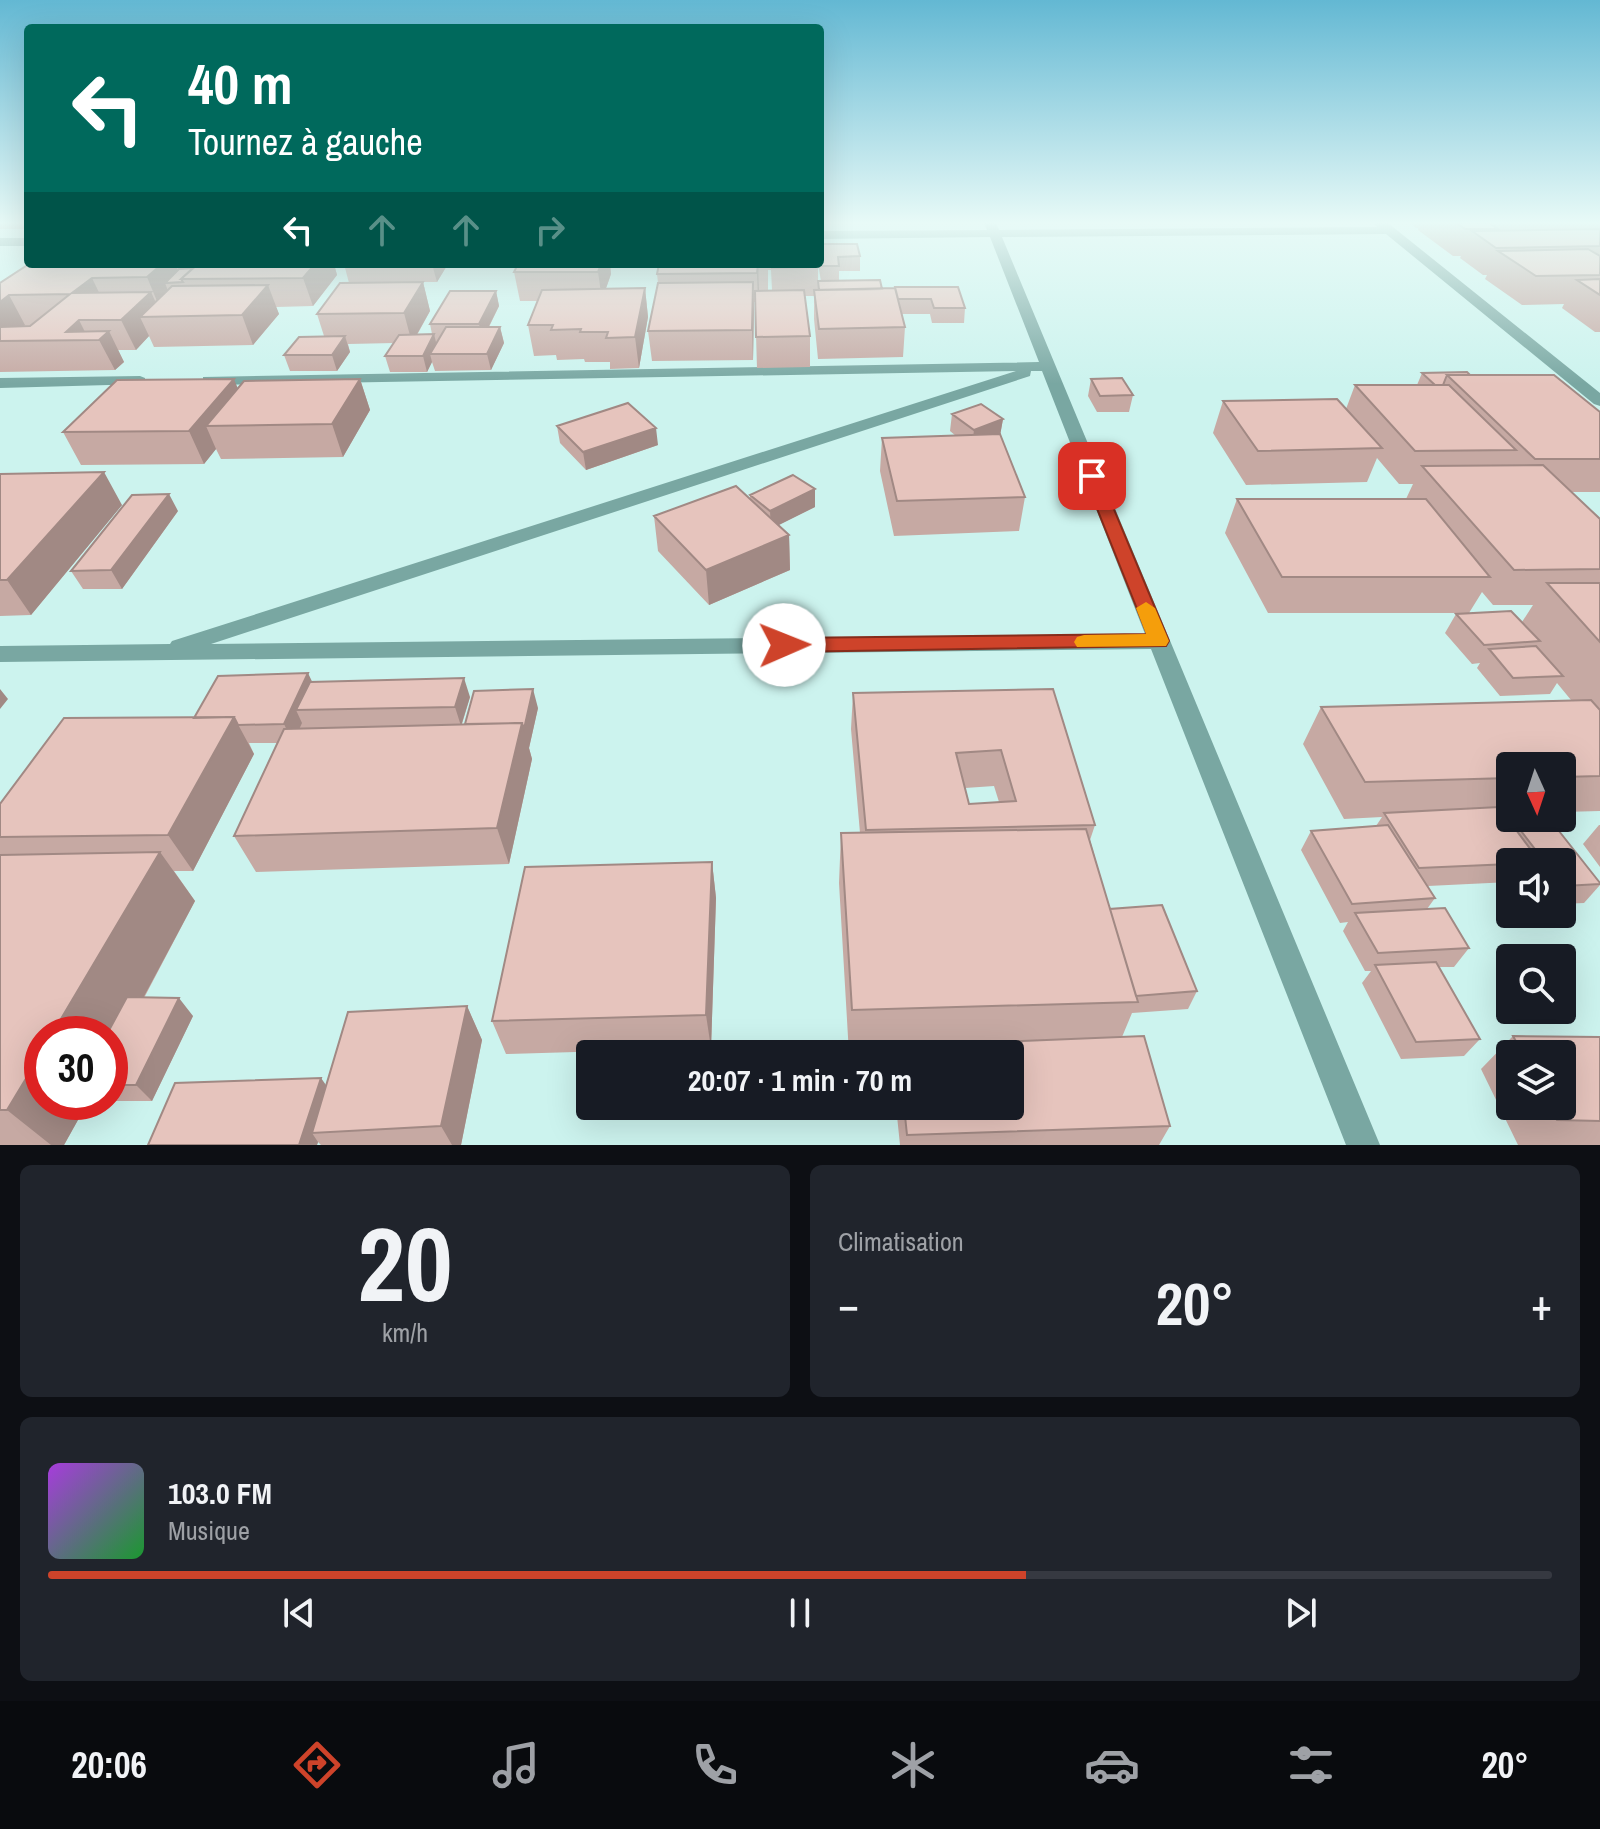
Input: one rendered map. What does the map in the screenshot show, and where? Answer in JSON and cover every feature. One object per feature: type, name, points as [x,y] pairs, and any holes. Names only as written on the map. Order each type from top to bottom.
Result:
[{"type":"street","points":[[1012,276],[1363,1145]]},
{"type":"street","points":[[1445,276],[1600,401]]},
{"type":"street","points":[[191,380],[1048,366]]},
{"type":"street","points":[[159,653],[1048,366]]},
{"type":"street","points":[[0,383],[159,381]]},
{"type":"street","points":[[0,654],[1159,641]]},
{"type":"building","points":[[10,276],[148,276],[92,278],[72,293],[151,292],[121,320],[79,320],[66,332],[109,331],[99,340],[0,341],[0,327],[30,326],[70,294],[9,295],[0,302],[0,283]]},
{"type":"building","points":[[172,276],[184,276],[181,279],[183,282],[165,283]]},
{"type":"building","points":[[184,276],[304,276],[303,278],[181,279]]},
{"type":"building","points":[[1600,279],[1600,295],[1577,280]]},
{"type":"building","points":[[880,280],[882,289],[819,290],[818,281]]},
{"type":"building","points":[[423,282],[404,313],[317,314],[340,283]]},
{"type":"building","points":[[753,282],[752,330],[648,331],[658,283]]},
{"type":"building","points":[[268,285],[242,315],[140,317],[172,286]]},
{"type":"building","points":[[895,287],[958,287],[965,308],[934,308],[931,299],[898,299]]},
{"type":"building","points":[[645,288],[635,337],[606,338],[608,332],[551,330],[553,325],[528,325],[542,290]]},
{"type":"building","points":[[895,288],[905,327],[819,329],[814,290]]},
{"type":"building","points":[[804,290],[810,336],[756,337],[755,291]]},
{"type":"building","points":[[450,291],[496,291],[479,324],[430,324]]},
{"type":"building","points":[[446,327],[500,327],[487,354],[430,354]]},
{"type":"building","points":[[434,334],[423,356],[385,356],[399,335]]},
{"type":"building","points":[[345,336],[332,355],[284,355],[299,337]]},
{"type":"building","points":[[1467,372],[1470,375],[1447,375],[1443,385],[1435,385],[1422,373]]},
{"type":"building","points":[[1447,375],[1554,375],[1600,412],[1600,459],[1535,459]]},
{"type":"building","points":[[1122,378],[1133,395],[1100,396],[1091,379]]},
{"type":"building","points":[[234,379],[189,431],[63,432],[117,380]]},
{"type":"building","points":[[360,379],[332,424],[206,426],[244,381]]},
{"type":"building","points":[[1355,385],[1449,385],[1516,450],[1415,451]]},
{"type":"building","points":[[1337,399],[1382,448],[1258,451],[1223,401]]},
{"type":"building","points":[[628,403],[656,428],[583,452],[557,426]]},
{"type":"building","points":[[981,404],[1003,419],[974,430],[952,414]]},
{"type":"building","points":[[1000,434],[1025,497],[897,501],[882,438]]},
{"type":"building","points":[[1543,465],[1600,519],[1600,569],[1514,570],[1422,466]]},
{"type":"building","points":[[104,472],[7,580],[0,580],[0,474]]},
{"type":"building","points":[[793,475],[815,489],[770,511],[750,495]]},
{"type":"building","points":[[736,486],[789,535],[706,570],[654,516]]},
{"type":"building","points":[[169,494],[111,570],[71,571],[132,495]]},
{"type":"building","points":[[1237,499],[1426,499],[1490,577],[1282,577]]},
{"type":"building","points":[[1547,583],[1600,583],[1600,642]]},
{"type":"building","points":[[1511,611],[1540,641],[1484,645],[1456,614]]},
{"type":"building","points":[[1536,646],[1563,676],[1513,678],[1489,649]]},
{"type":"building","points":[[308,673],[284,724],[238,725],[234,717],[194,718],[218,676]]},
{"type":"building","points":[[464,678],[455,707],[296,710],[310,682]]},
{"type":"building","points":[[533,689],[524,729],[522,723],[465,724],[474,691]]},
{"type":"building","points":[[1053,689],[1095,825],[866,830],[853,693]],"holes":[[[1001,750],[1016,801],[969,804],[956,753]]]},
{"type":"building","points":[[1591,700],[1600,710],[1600,776],[1576,777],[1576,752],[1496,752],[1496,778],[1365,782],[1321,707]]},
{"type":"building","points":[[234,717],[168,835],[0,837],[0,804],[64,718]]},
{"type":"building","points":[[522,723],[497,828],[234,836],[284,729]]},
{"type":"building","points":[[1496,807],[1496,832],[1518,832],[1530,848],[1496,848],[1496,865],[1419,868],[1384,813]]},
{"type":"building","points":[[1388,825],[1435,898],[1352,904],[1311,831]]},
{"type":"building","points":[[1086,829],[1138,1002],[852,1010],[841,833]]},
{"type":"building","points":[[1522,832],[1560,832],[1572,848],[1534,848]]},
{"type":"building","points":[[160,852],[63,1016],[24,1016],[24,1082],[7,1110],[0,1110],[0,855]]},
{"type":"building","points":[[1576,853],[1600,883],[1576,885]]},
{"type":"building","points":[[712,862],[706,1015],[492,1021],[525,867]]},
{"type":"building","points":[[1162,905],[1197,991],[1136,996],[1110,909]]},
{"type":"building","points":[[1445,908],[1469,948],[1378,953],[1355,913]]},
{"type":"building","points":[[1436,962],[1480,1039],[1416,1042],[1375,965]]},
{"type":"building","points":[[127,997],[179,998],[136,1085],[128,1085],[128,1016],[117,1016]]},
{"type":"building","points":[[467,1006],[441,1126],[312,1133],[348,1012]]},
{"type":"building","points":[[1144,1036],[1170,1126],[907,1135],[905,1120],[1024,1120],[1024,1041]]},
{"type":"building","points":[[1513,1036],[1600,1037],[1600,1121],[1557,1120],[1576,1120],[1576,1040],[1515,1040]]},
{"type":"building","points":[[321,1078],[299,1145],[148,1145],[175,1083]]},
{"type":"slow traffic","points":[[1084,642],[1159,641],[1146,608]]},
{"type":"route","points":[[784,645],[1159,641],[1092,476]]}]
